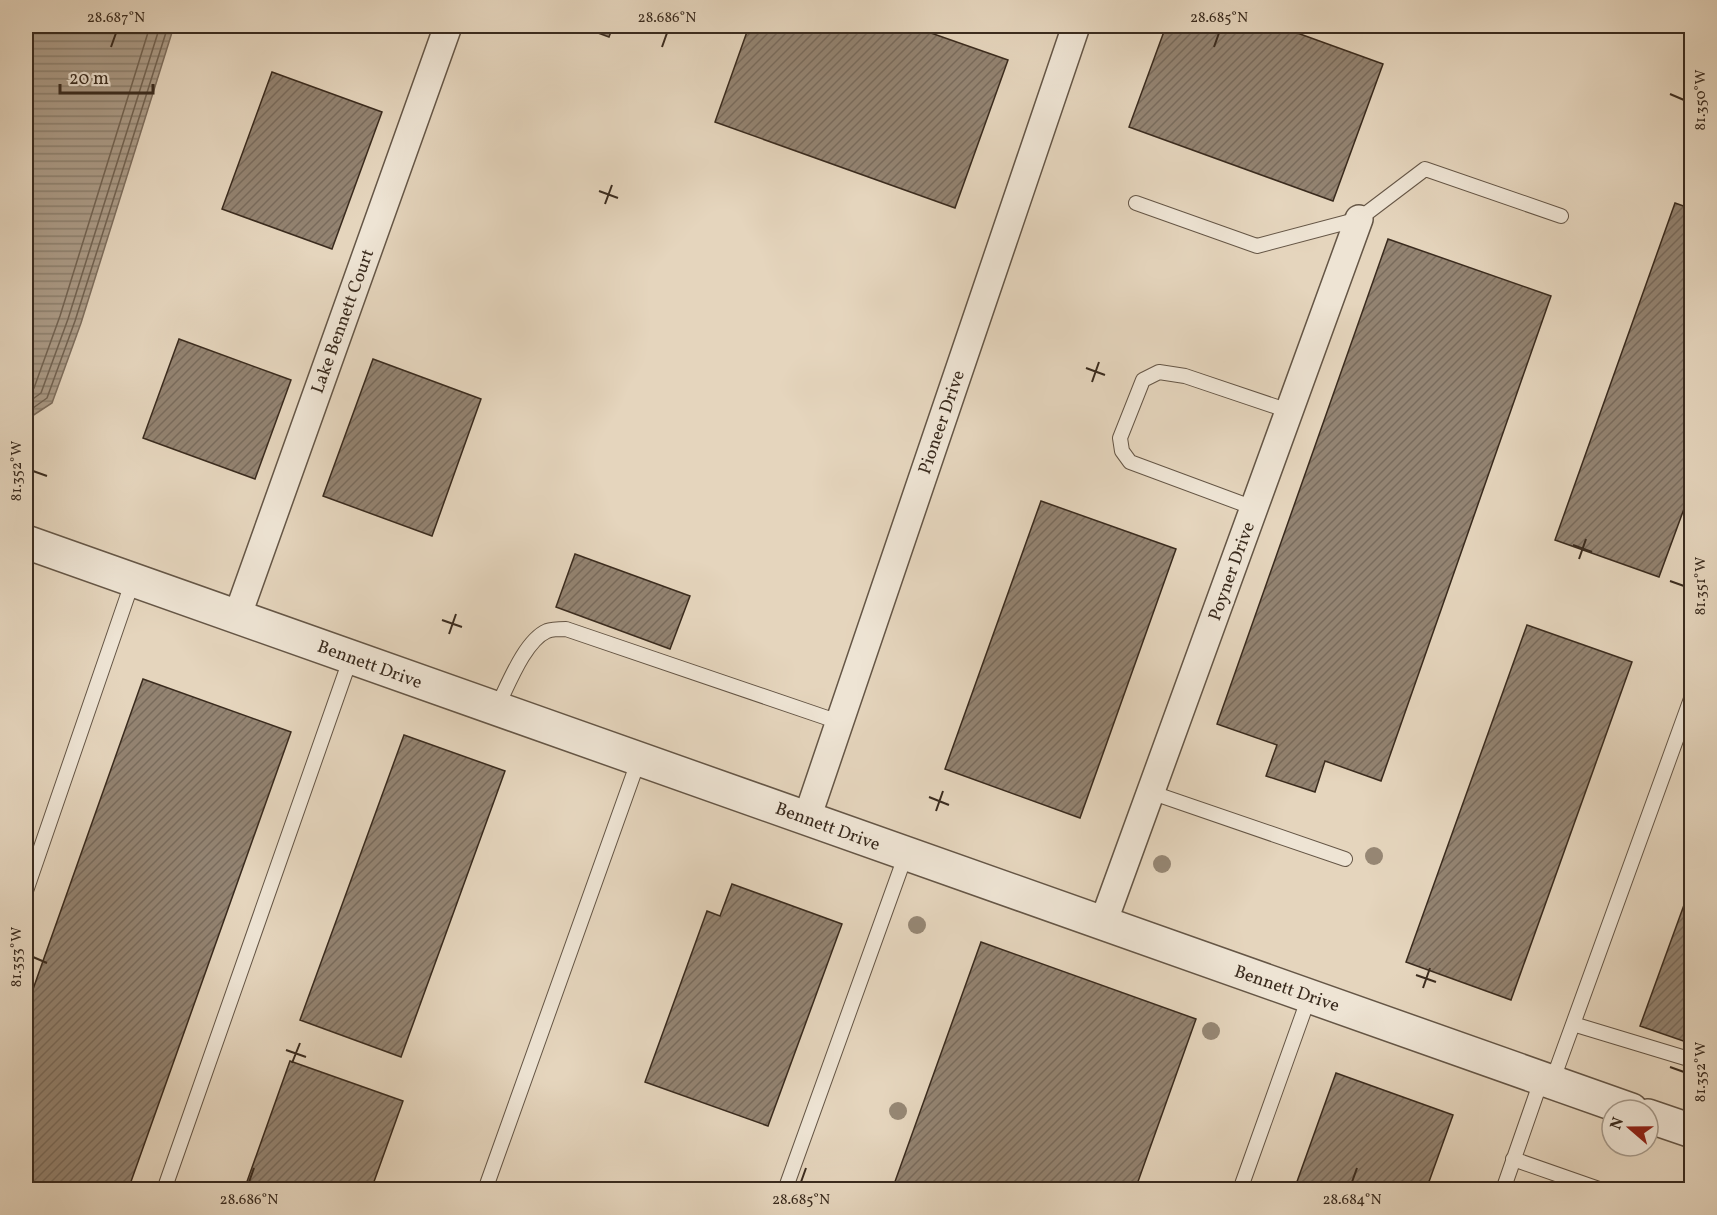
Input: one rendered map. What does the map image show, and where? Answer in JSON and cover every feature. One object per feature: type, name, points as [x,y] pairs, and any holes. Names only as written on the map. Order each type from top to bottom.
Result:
[{"type":"street","name":"Lake Bennett Court","points":[[237,617],[448,26]]},
{"type":"street","name":"Pioneer Drive","points":[[807,818],[1076,26]]},
{"type":"street","name":"Poyner Drive","points":[[1103,923],[1359,219]]},
{"type":"street","name":"Bennett Drive","points":[[26,542],[1600,1099]]},
{"type":"street","points":[[1660,1120],[1692,1131]]},
{"type":"lane","points":[[1136,203],[1257,246],[1359,219],[1425,169],[1562,216]]},
{"type":"lane","points":[[1254,508],[1130,462],[1122,451],[1120,438],[1143,380],[1159,372],[1185,376],[1289,411]]},
{"type":"lane","points":[[26,891],[133,580]]},
{"type":"lane","points":[[496,709],[515,669],[534,641],[547,631],[566,629],[839,722]]},
{"type":"lane","points":[[164,1190],[351,657]]},
{"type":"lane","points":[[1503,1190],[1513,1159],[1573,1024],[1692,696]]},
{"type":"lane","points":[[485,1190],[639,759]]},
{"type":"lane","points":[[1150,792],[1345,859]]},
{"type":"lane","points":[[785,1190],[906,854]]},
{"type":"lane","points":[[1240,1190],[1309,996]]},
{"type":"lane","points":[[1573,1024],[1692,1060]]},
{"type":"lane","points":[[1513,1159],[1602,1190]]},
{"type":"water","points":[[26,26],[174,26],[81,323],[52,403],[26,420]]},
{"type":"building","points":[[579,26],[613,26],[609,37]]},
{"type":"building","points":[[749,26],[911,26],[1008,60],[955,208],[715,122]]},
{"type":"building","points":[[1166,26],[1278,26],[1383,64],[1333,201],[1129,127]]},
{"type":"building","points":[[272,72],[382,112],[332,249],[222,209]]},
{"type":"building","points":[[1675,203],[1692,209],[1692,487],[1659,577],[1555,540]]},
{"type":"building","points":[[1388,239],[1551,296],[1381,781],[1325,761],[1315,792],[1266,776],[1277,745],[1217,724]]},
{"type":"building","points":[[179,339],[291,380],[255,479],[143,438]]},
{"type":"building","points":[[373,359],[481,399],[432,536],[323,496]]},
{"type":"building","points":[[1041,501],[1176,549],[1080,818],[945,769]]},
{"type":"building","points":[[575,554],[690,596],[670,649],[556,607]]},
{"type":"building","points":[[1527,625],[1632,662],[1511,1000],[1406,962]]},
{"type":"building","points":[[143,679],[291,732],[128,1190],[26,1190],[26,1009]]},
{"type":"building","points":[[404,735],[505,771],[401,1057],[300,1020]]},
{"type":"building","points":[[1692,883],[1692,1044],[1640,1026]]},
{"type":"building","points":[[732,884],[842,924],[768,1126],[645,1082],[707,911],[720,916]]},
{"type":"building","points":[[981,942],[1196,1019],[1135,1190],[892,1190]]},
{"type":"building","points":[[290,1061],[403,1101],[371,1190],[244,1190]]},
{"type":"building","points":[[1336,1073],[1453,1115],[1426,1190],[1294,1190]]}]
